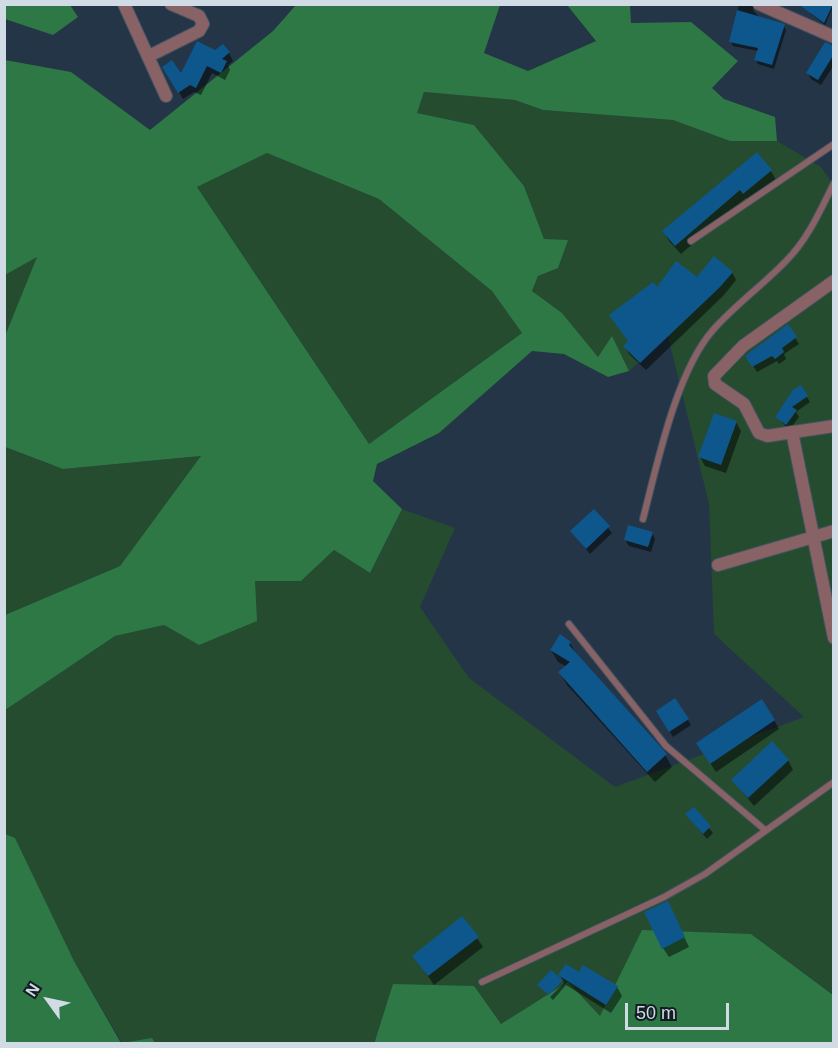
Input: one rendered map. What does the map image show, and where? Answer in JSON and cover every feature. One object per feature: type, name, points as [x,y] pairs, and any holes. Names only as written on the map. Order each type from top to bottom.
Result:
[{"type":"street","points":[[124,4],[166,96]]},
{"type":"street","points":[[149,56],[199,32],[203,24],[199,16],[171,4]]},
{"type":"street","points":[[759,4],[834,37]]},
{"type":"street","points":[[834,281],[743,346],[714,376],[715,384],[744,404],[759,433],[767,436],[834,426]]},
{"type":"street","points":[[792,432],[834,638]]},
{"type":"street","points":[[717,565],[834,531]]},
{"type":"lane","points":[[691,241],[834,144]]},
{"type":"lane","points":[[643,519],[674,405],[693,363],[711,332],[788,260],[813,228],[834,183]]},
{"type":"lane","points":[[569,624],[666,746],[765,830]]},
{"type":"lane","points":[[482,982],[593,927],[664,897],[705,874],[834,782]]},
{"type":"green space","points":[[5,4],[70,5],[78,17],[53,35],[5,19]]},
{"type":"green space","points":[[296,5],[500,5],[484,53],[528,71],[596,41],[567,5],[630,5],[631,23],[691,22],[738,61],[712,88],[724,99],[775,117],[777,141],[730,141],[673,120],[543,110],[515,100],[424,92],[417,113],[474,125],[524,186],[544,239],[568,240],[558,268],[538,276],[532,291],[562,313],[598,357],[612,336],[629,371],[608,377],[564,354],[532,351],[439,433],[377,464],[373,481],[402,509],[370,573],[334,550],[301,581],[255,581],[257,621],[199,645],[164,625],[115,636],[5,710],[5,615],[120,566],[201,456],[63,469],[5,447],[5,336],[37,257],[5,275],[5,60],[71,72],[150,130],[273,31]],"holes":[[[267,153],[379,199],[492,291],[522,333],[369,444],[197,187]]]},
{"type":"green space","points":[[424,92],[516,100],[543,110],[673,120],[730,141],[777,141],[821,167],[833,184],[833,995],[751,934],[600,1016],[501,1024],[394,984],[374,1043],[155,1044],[152,1039],[122,1043],[74,961],[15,839],[5,834],[4,710],[115,636],[164,625],[199,645],[255,581],[301,581],[334,550],[370,573],[402,509],[455,528],[420,607],[469,678],[615,787],[804,717],[714,634],[709,504],[668,336],[629,371],[612,337],[598,357],[562,313],[532,291],[538,276],[544,239],[524,186],[474,125],[417,113]]},
{"type":"green space","points":[[267,153],[379,199],[492,291],[522,333],[369,444],[197,187]]},
{"type":"green space","points":[[38,256],[5,336],[5,275]]},
{"type":"green space","points":[[4,447],[63,469],[202,456],[120,566],[5,615]]},
{"type":"green space","points":[[5,834],[15,838],[74,961],[121,1043],[5,1043]]},
{"type":"green space","points":[[642,930],[751,934],[833,995],[833,1043],[374,1044],[393,984],[474,986],[501,1024],[568,982],[600,1016]]},
{"type":"green space","points":[[152,1038],[155,1043],[121,1043]]},
{"type":"building","points":[[798,4],[833,4],[824,23]]},
{"type":"building","points":[[737,10],[785,24],[772,65],[754,60],[758,48],[729,42]]},
{"type":"building","points":[[197,41],[215,50],[223,44],[230,52],[222,59],[227,61],[221,73],[207,66],[196,88],[190,85],[178,93],[162,67],[172,60],[181,73]]},
{"type":"building","points":[[825,42],[834,46],[834,54],[818,80],[806,73]]},
{"type":"building","points":[[757,152],[772,170],[743,194],[740,190],[675,246],[662,231]]},
{"type":"building","points":[[714,256],[733,272],[640,363],[623,346],[628,341],[609,315],[653,282],[657,287],[676,261],[697,277]]},
{"type":"building","points":[[788,324],[797,337],[782,348],[784,352],[775,359],[772,356],[752,367],[745,356]]},
{"type":"building","points":[[801,385],[808,396],[792,407],[797,410],[786,425],[775,417],[793,390]]},
{"type":"building","points":[[714,413],[737,421],[721,465],[698,457]]},
{"type":"building","points":[[594,509],[610,526],[586,549],[570,531]]},
{"type":"building","points":[[628,525],[653,532],[648,547],[624,540]]},
{"type":"building","points":[[560,634],[571,642],[569,645],[667,754],[647,772],[558,672],[570,662],[550,650]]},
{"type":"building","points":[[675,698],[689,719],[669,732],[656,711]]},
{"type":"building","points":[[762,699],[775,720],[710,764],[696,743]]},
{"type":"building","points":[[772,741],[789,760],[748,798],[731,780]]},
{"type":"building","points":[[694,807],[711,826],[703,834],[685,814]]},
{"type":"building","points":[[668,901],[685,937],[662,949],[644,912]]},
{"type":"building","points":[[462,916],[479,937],[428,976],[412,956]]},
{"type":"building","points":[[566,964],[579,972],[583,965],[618,986],[606,1005],[558,975]]},
{"type":"building","points":[[551,970],[563,980],[549,995],[537,985]]}]
